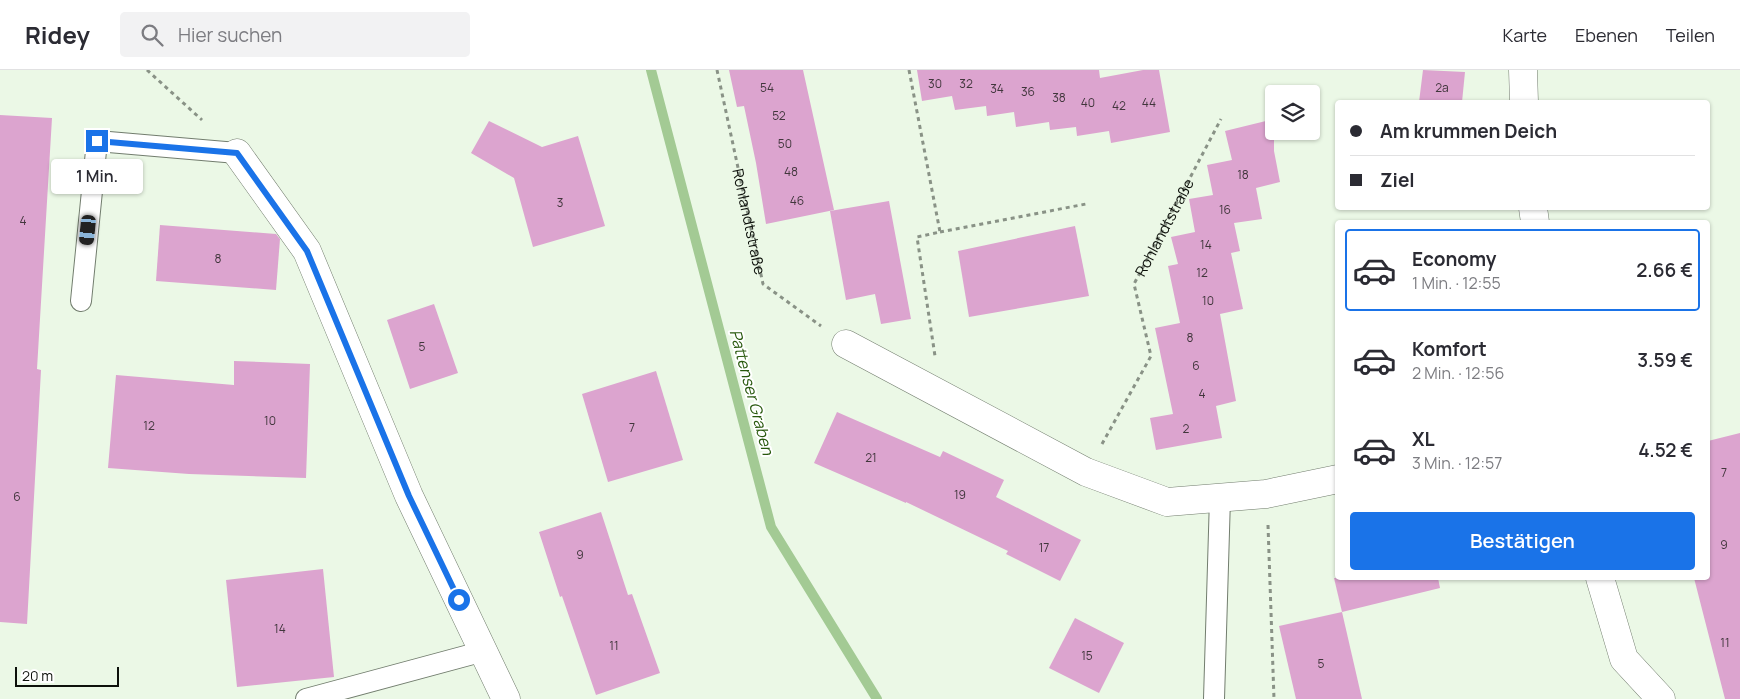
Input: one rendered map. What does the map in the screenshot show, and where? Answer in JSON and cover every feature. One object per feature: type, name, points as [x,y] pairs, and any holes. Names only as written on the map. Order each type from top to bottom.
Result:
[{"type":"street","points":[[1524,70],[1524,100]]},
{"type":"street","points":[[237,153],[307,251],[409,496],[506,699]]},
{"type":"street","points":[[846,344],[1086,472],[1167,502],[1266,494],[1335,480]]},
{"type":"street","points":[[1601,580],[1624,659],[1662,699]]},
{"type":"lane","points":[[81,301],[97,141],[237,153]]},
{"type":"lane","points":[[1214,699],[1220,498]]},
{"type":"lane","points":[[306,699],[484,651]]},
{"type":"path","points":[[147,70],[237,153]]},
{"type":"path","name":"Rohlandtstraße","points":[[717,70],[763,284],[846,344]]},
{"type":"path","points":[[909,70],[940,232]]},
{"type":"path","name":"Rohlandtstraße","points":[[1086,472],[1151,356],[1134,284],[1221,119]]},
{"type":"path","points":[[941,396],[917,237],[1086,204]]},
{"type":"path","points":[[1266,494],[1274,699]]},
{"type":"building","points":[[729,70],[803,70],[834,210],[766,224],[744,106],[737,107]]},
{"type":"building","points":[[917,70],[1099,70],[1100,78],[1143,70],[1159,70],[1170,132],[1111,143],[1109,131],[1077,136],[1076,127],[1050,130],[1049,122],[1016,127],[1014,112],[987,116],[986,106],[955,110],[952,96],[922,101]]},
{"type":"building","points":[[1423,70],[1465,72],[1462,100],[1419,100]]},
{"type":"building","points":[[0,115],[52,118],[37,369],[41,370],[27,624],[0,622]]},
{"type":"building","points":[[489,121],[542,147],[578,136],[605,226],[533,247],[514,178],[471,153]]},
{"type":"building","points":[[1265,121],[1265,140],[1274,140],[1274,151],[1280,182],[1256,188],[1262,219],[1234,223],[1240,251],[1231,253],[1243,309],[1220,314],[1236,401],[1216,406],[1222,438],[1156,450],[1150,418],[1173,414],[1155,328],[1180,323],[1168,266],[1178,264],[1171,237],[1195,232],[1189,199],[1213,195],[1207,165],[1232,160],[1225,131]]},
{"type":"building","points":[[889,201],[911,319],[881,324],[875,294],[846,300],[830,211]]},
{"type":"building","points":[[160,225],[276,234],[280,239],[276,290],[156,281]]},
{"type":"building","points":[[1075,226],[1089,296],[969,317],[958,251]]},
{"type":"building","points":[[434,304],[458,373],[410,389],[387,320]]},
{"type":"building","points":[[234,361],[310,364],[306,478],[189,474],[108,468],[116,375],[234,385]]},
{"type":"building","points":[[656,371],[683,460],[608,482],[582,394]]},
{"type":"building","points":[[837,412],[940,457],[943,451],[1004,480],[996,497],[1081,540],[1060,581],[1006,554],[1008,551],[906,502],[814,463]]},
{"type":"building","points":[[1740,433],[1740,699],[1725,699],[1695,580],[1710,580],[1710,440]]},
{"type":"building","points":[[601,512],[628,595],[632,594],[660,673],[596,695],[562,596],[560,597],[539,532]]},
{"type":"building","points":[[323,569],[334,677],[237,687],[226,580]]},
{"type":"building","points":[[1334,578],[1335,580],[1438,580],[1440,588],[1342,612]]},
{"type":"building","points":[[1342,612],[1362,699],[1296,699],[1279,626]]},
{"type":"building","points":[[1075,618],[1124,643],[1099,693],[1049,668]]},
{"type":"waterway","name":"Pattenser Graben","points":[[651,70],[771,527],[877,699]]},
{"type":"route","points":[[97,141],[237,153],[307,251],[409,496],[459,600]]}]
